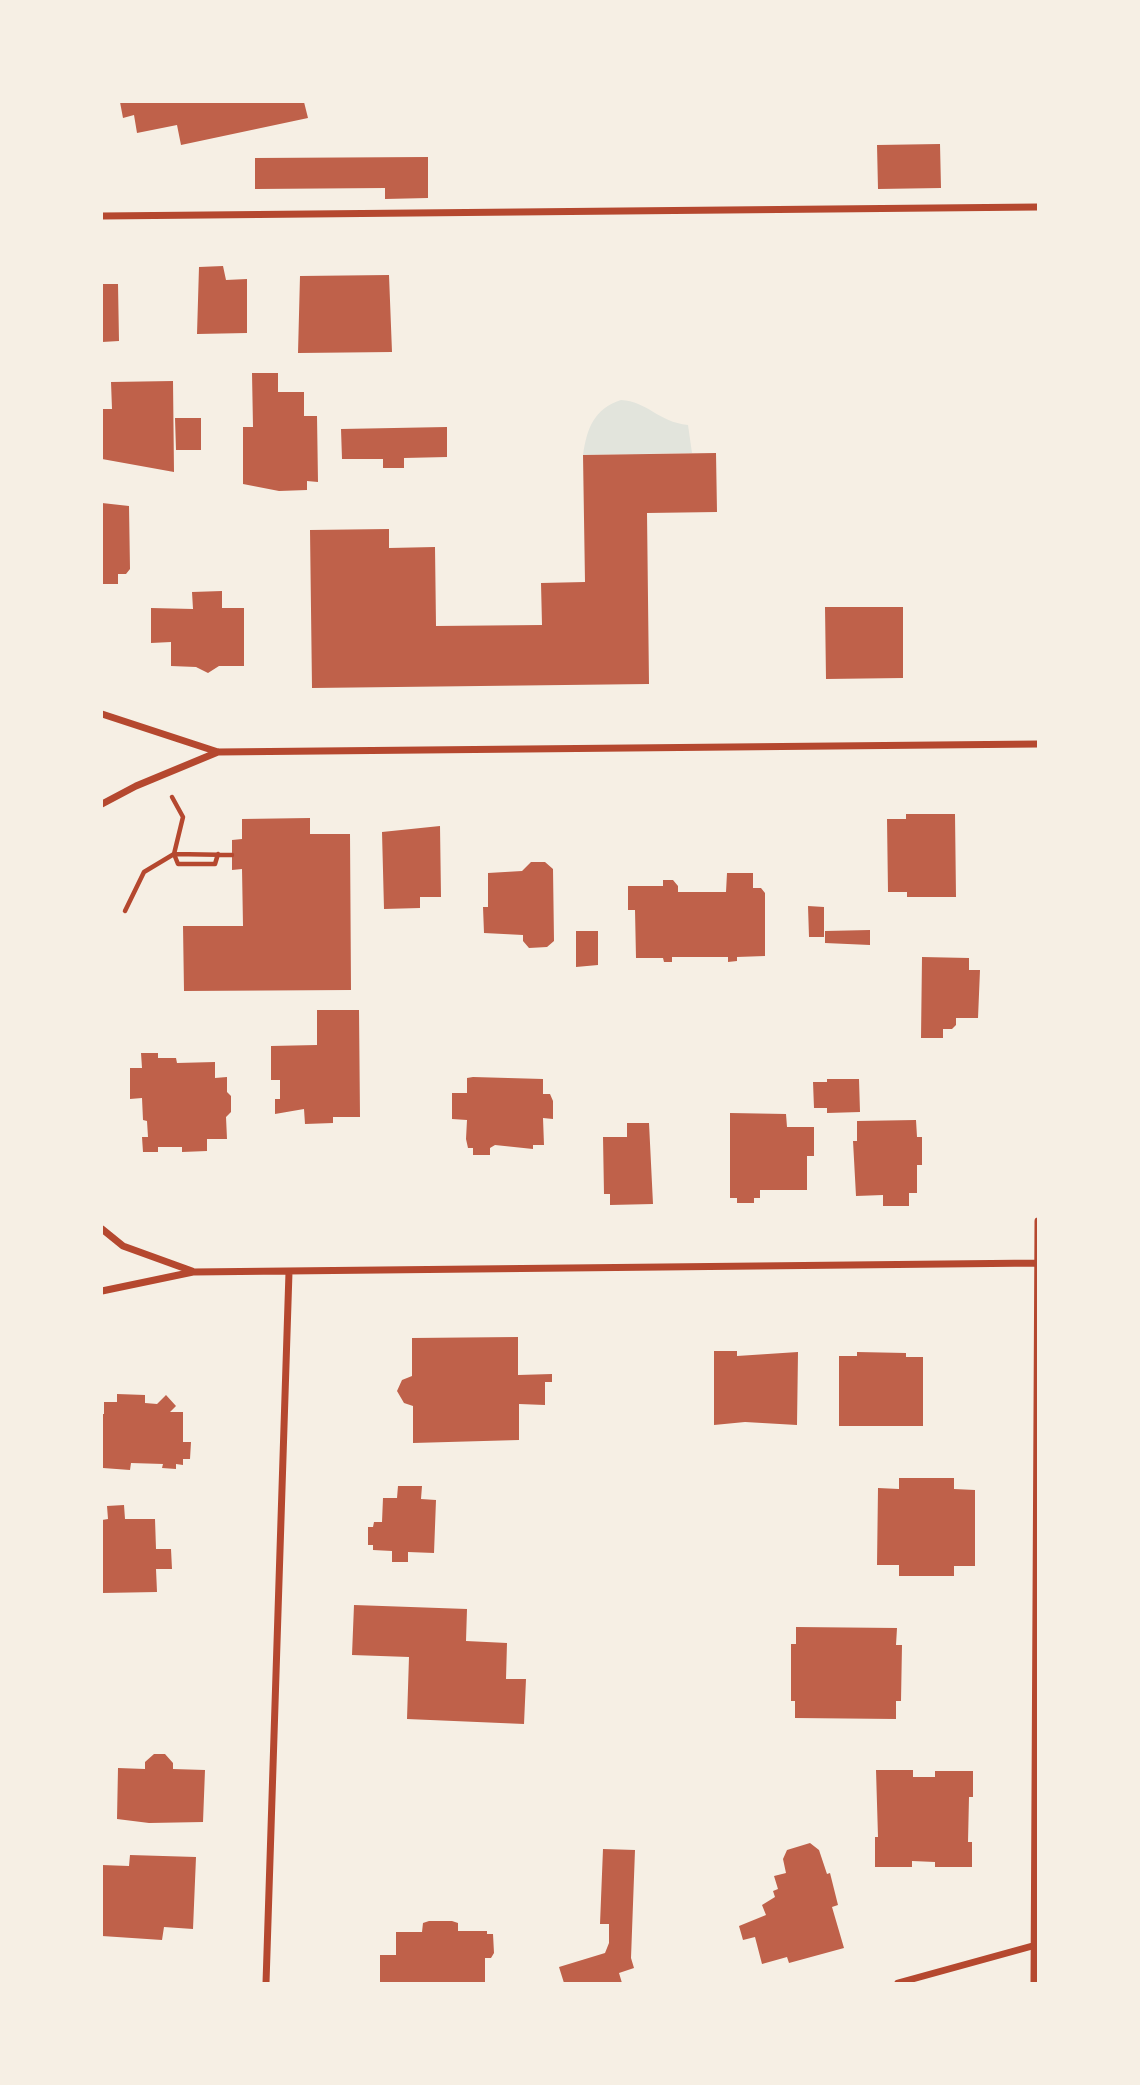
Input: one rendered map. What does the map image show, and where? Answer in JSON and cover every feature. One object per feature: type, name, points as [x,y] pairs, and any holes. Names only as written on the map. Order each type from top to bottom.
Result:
[{"type":"street","points":[[102,216],[1038,207]]},
{"type":"street","points":[[102,714],[218,752],[1038,744]]},
{"type":"street","points":[[102,804],[136,786],[218,752]]},
{"type":"street","points":[[1034,1983],[1038,1221]]},
{"type":"street","points":[[102,1229],[123,1247],[192,1272]]},
{"type":"street","points":[[102,1291],[192,1272],[1038,1263]]},
{"type":"street","points":[[266,1983],[289,1272]]},
{"type":"street","points":[[898,1983],[1036,1945]]},
{"type":"path","points":[[172,797],[183,817],[174,854],[178,864],[215,864],[218,854]]},
{"type":"path","points":[[125,911],[144,872],[174,854],[232,855]]},
{"type":"shaded area","points":[[621,400],[630,401],[669,420],[688,425],[692,453],[583,455],[593,421],[604,409]]},
{"type":"building","points":[[120,102],[304,102],[308,118],[181,145],[177,125],[137,133],[134,115],[123,118]]},
{"type":"building","points":[[940,144],[941,188],[878,189],[877,145]]},
{"type":"building","points":[[428,157],[428,198],[385,199],[385,188],[255,189],[255,158]]},
{"type":"building","points":[[223,266],[226,280],[247,279],[247,333],[197,334],[199,267]]},
{"type":"building","points":[[389,275],[392,352],[298,353],[300,276]]},
{"type":"building","points":[[102,284],[118,284],[119,341],[102,342]]},
{"type":"building","points":[[252,373],[278,373],[278,392],[304,392],[304,416],[317,416],[318,482],[307,481],[307,490],[279,491],[243,484],[243,427],[253,427]]},
{"type":"building","points":[[173,381],[174,472],[102,459],[102,409],[112,409],[111,382]]},
{"type":"building","points":[[175,418],[201,418],[201,450],[176,450]]},
{"type":"building","points":[[447,427],[447,457],[404,458],[404,468],[383,468],[383,459],[342,459],[341,429]]},
{"type":"building","points":[[716,453],[717,512],[647,513],[649,684],[312,688],[310,530],[389,529],[389,548],[435,547],[436,626],[542,625],[541,583],[585,582],[583,455]]},
{"type":"building","points":[[102,503],[129,506],[130,569],[126,574],[118,574],[118,584],[102,584]]},
{"type":"building","points":[[222,591],[222,608],[244,608],[244,666],[219,666],[208,673],[196,667],[171,666],[171,642],[151,643],[151,608],[193,609],[192,592]]},
{"type":"building","points":[[825,607],[903,607],[903,678],[826,679]]},
{"type":"building","points":[[906,814],[955,814],[956,897],[907,897],[907,892],[888,892],[887,819],[906,819]]},
{"type":"building","points":[[310,818],[310,834],[350,834],[351,990],[184,991],[183,926],[243,926],[242,869],[232,870],[232,840],[242,839],[242,819]]},
{"type":"building","points":[[440,826],[441,897],[420,897],[420,908],[384,909],[382,832]]},
{"type":"building","points":[[531,862],[545,862],[553,869],[554,941],[547,947],[529,948],[523,941],[523,935],[484,933],[483,907],[488,907],[488,873],[522,871]]},
{"type":"building","points":[[727,873],[753,873],[753,888],[761,888],[765,893],[765,956],[737,957],[737,961],[728,962],[728,957],[672,957],[672,962],[664,962],[663,958],[636,958],[635,910],[628,910],[628,886],[663,886],[663,880],[673,880],[678,886],[678,892],[726,892]]},
{"type":"building","points":[[808,906],[824,907],[824,937],[809,937]]},
{"type":"building","points":[[870,930],[870,945],[825,943],[825,931]]},
{"type":"building","points":[[576,931],[598,931],[598,965],[576,967]]},
{"type":"building","points":[[922,957],[969,958],[969,970],[980,970],[978,1018],[956,1018],[956,1025],[952,1029],[943,1029],[943,1038],[921,1038]]},
{"type":"building","points":[[317,1010],[359,1010],[360,1117],[333,1117],[333,1123],[305,1124],[304,1109],[275,1114],[275,1099],[280,1099],[280,1080],[271,1080],[271,1046],[317,1045]]},
{"type":"building","points":[[141,1053],[158,1053],[158,1058],[176,1058],[177,1063],[215,1062],[215,1078],[227,1077],[227,1092],[231,1096],[231,1112],[226,1117],[227,1139],[207,1139],[207,1151],[182,1152],[182,1147],[158,1147],[158,1152],[143,1152],[142,1137],[148,1137],[147,1121],[143,1120],[142,1098],[130,1099],[130,1068],[142,1068]]},
{"type":"building","points":[[467,1078],[543,1079],[543,1094],[550,1094],[553,1101],[553,1119],[543,1118],[544,1145],[533,1145],[533,1149],[495,1145],[490,1148],[490,1155],[473,1155],[473,1148],[468,1148],[466,1139],[467,1120],[452,1119],[452,1093],[467,1093]]},
{"type":"building","points":[[827,1079],[859,1079],[860,1112],[827,1113],[827,1108],[814,1108],[813,1082],[827,1082]]},
{"type":"building","points":[[730,1113],[786,1114],[787,1127],[814,1127],[814,1156],[807,1156],[807,1190],[760,1190],[760,1198],[754,1198],[754,1203],[737,1203],[737,1198],[730,1198]]},
{"type":"building","points":[[916,1120],[917,1137],[922,1137],[922,1165],[917,1165],[917,1193],[909,1193],[909,1206],[883,1206],[883,1195],[856,1196],[853,1141],[857,1141],[857,1121]]},
{"type":"building","points":[[627,1123],[649,1123],[653,1204],[610,1205],[610,1194],[604,1194],[603,1137],[627,1137]]},
{"type":"building","points":[[518,1337],[518,1375],[552,1374],[552,1382],[545,1382],[545,1405],[519,1404],[519,1440],[413,1443],[413,1406],[404,1403],[397,1391],[402,1380],[412,1376],[412,1338]]},
{"type":"building","points":[[714,1351],[737,1351],[737,1356],[798,1352],[797,1425],[745,1422],[714,1425]]},
{"type":"building","points":[[857,1352],[906,1353],[906,1357],[923,1357],[923,1426],[839,1426],[839,1356],[857,1356]]},
{"type":"building","points":[[117,1394],[145,1395],[145,1403],[157,1404],[166,1395],[176,1406],[170,1412],[183,1412],[183,1442],[191,1442],[190,1459],[183,1459],[183,1465],[176,1464],[176,1469],[162,1468],[163,1464],[131,1463],[130,1470],[103,1468],[104,1402],[117,1402]]},
{"type":"building","points":[[899,1478],[954,1478],[954,1489],[975,1490],[975,1566],[954,1566],[954,1576],[899,1576],[899,1565],[877,1565],[878,1488],[899,1489]]},
{"type":"building","points":[[398,1486],[422,1486],[421,1499],[436,1500],[434,1553],[408,1552],[408,1562],[392,1562],[392,1551],[373,1550],[373,1545],[368,1545],[368,1527],[373,1527],[374,1522],[382,1522],[383,1498],[397,1498]]},
{"type":"building","points":[[124,1505],[125,1519],[155,1519],[156,1549],[171,1549],[172,1569],[156,1569],[157,1592],[102,1593],[102,1520],[108,1519],[107,1506]]},
{"type":"building","points":[[354,1605],[467,1609],[466,1641],[507,1643],[506,1679],[526,1679],[524,1724],[407,1719],[409,1657],[352,1655]]},
{"type":"building","points":[[796,1627],[897,1628],[896,1645],[902,1645],[901,1701],[896,1701],[896,1719],[795,1718],[795,1701],[791,1701],[791,1644],[796,1644]]},
{"type":"building","points":[[154,1754],[165,1754],[173,1763],[173,1769],[205,1770],[203,1822],[149,1823],[117,1819],[118,1768],[145,1769],[145,1762]]},
{"type":"building","points":[[876,1770],[913,1770],[913,1777],[935,1777],[935,1771],[973,1771],[973,1797],[969,1797],[968,1842],[972,1842],[972,1867],[935,1867],[935,1862],[912,1861],[912,1867],[875,1867],[875,1837],[878,1837]]},
{"type":"building","points":[[810,1843],[819,1850],[827,1874],[830,1873],[838,1905],[832,1907],[844,1948],[789,1963],[787,1957],[762,1964],[755,1937],[743,1940],[739,1926],[766,1915],[762,1905],[775,1897],[773,1891],[778,1889],[774,1876],[786,1873],[783,1859],[787,1850]]},
{"type":"building","points":[[603,1849],[635,1850],[631,1958],[634,1968],[619,1973],[622,1983],[564,1983],[559,1967],[605,1953],[609,1943],[609,1924],[600,1924]]},
{"type":"building","points":[[130,1855],[196,1857],[193,1929],[164,1927],[162,1940],[102,1936],[102,1865],[129,1866]]},
{"type":"building","points":[[452,1921],[458,1923],[458,1931],[487,1931],[487,1934],[493,1934],[494,1953],[491,1958],[485,1958],[485,1983],[380,1983],[380,1955],[396,1955],[396,1932],[422,1932],[423,1923]]}]
